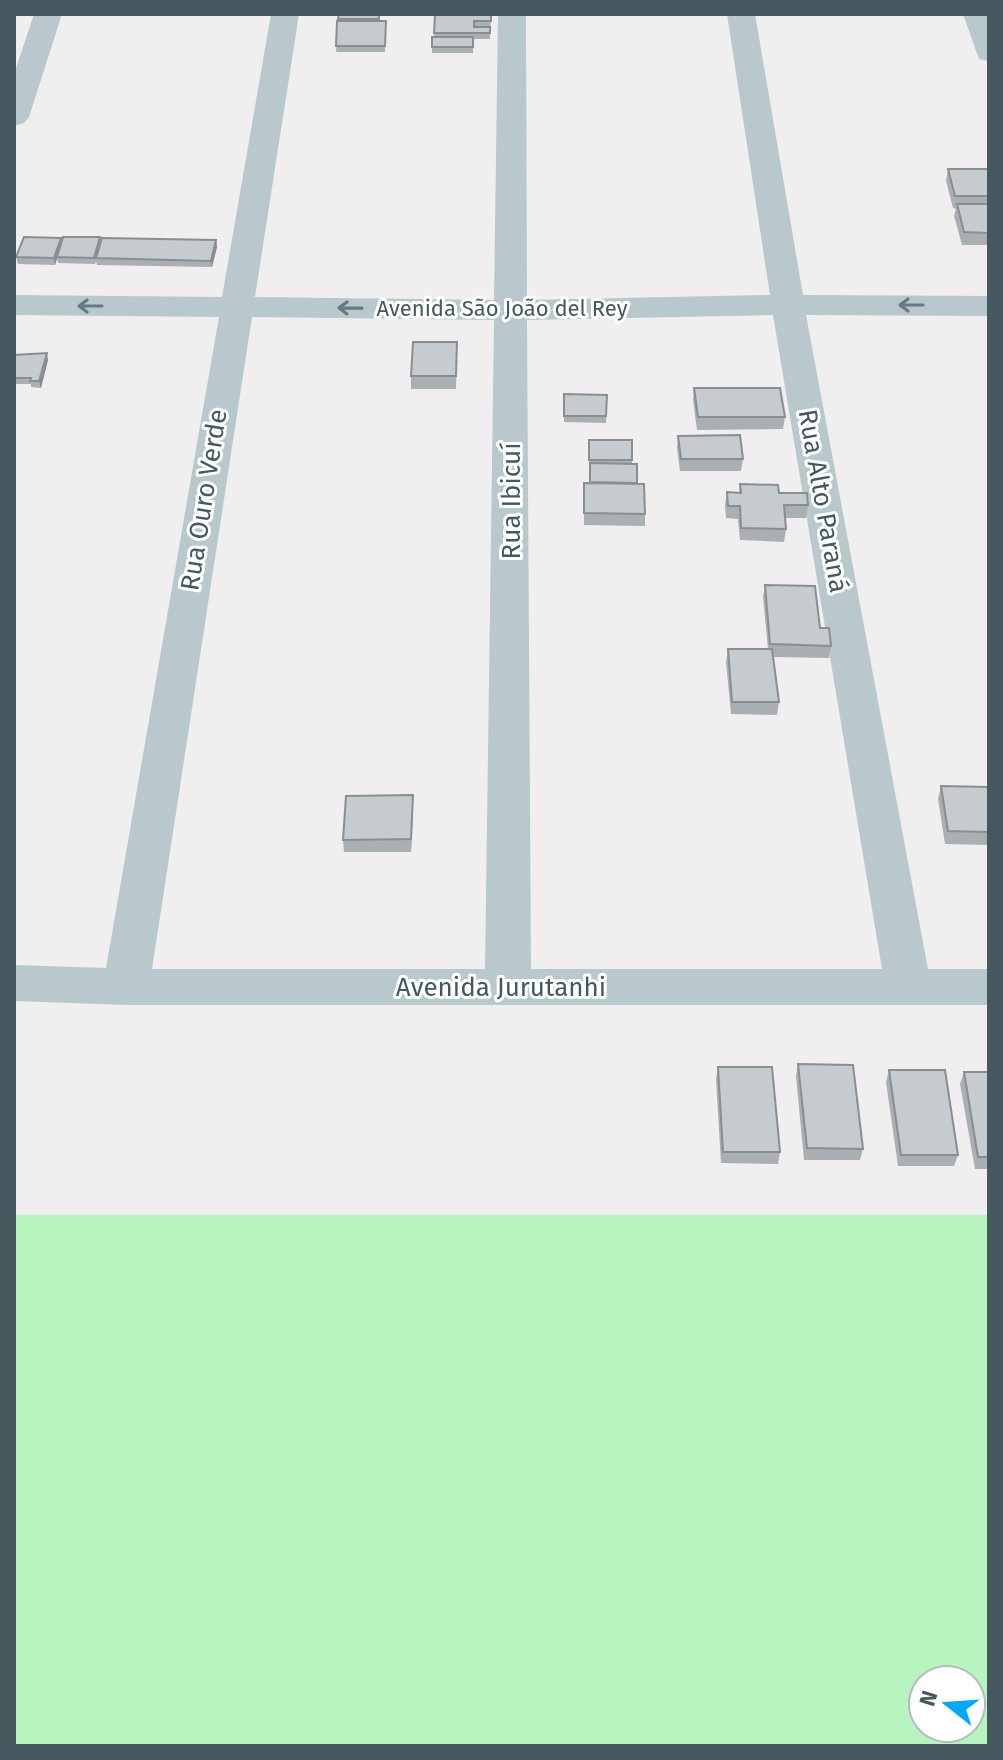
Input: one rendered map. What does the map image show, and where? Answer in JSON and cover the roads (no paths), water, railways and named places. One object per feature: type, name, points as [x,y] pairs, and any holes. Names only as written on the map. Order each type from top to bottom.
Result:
[{"type":"street","points":[[14,117],[48,14]]},
{"type":"street","name":"Rua Ouro Verde","points":[[126,987],[285,14]]},
{"type":"street","name":"Rua Ibicuí","points":[[508,987],[512,14]]},
{"type":"street","name":"Rua Alto Paraná","points":[[741,14],[788,305],[908,987]]},
{"type":"street","points":[[977,14],[989,53]]},
{"type":"street","name":"Avenida São João del Rey","points":[[14,305],[512,310],[788,305],[989,306]]},
{"type":"street","name":"Avenida Jurutanhi","points":[[14,983],[126,987],[989,987]]}]
